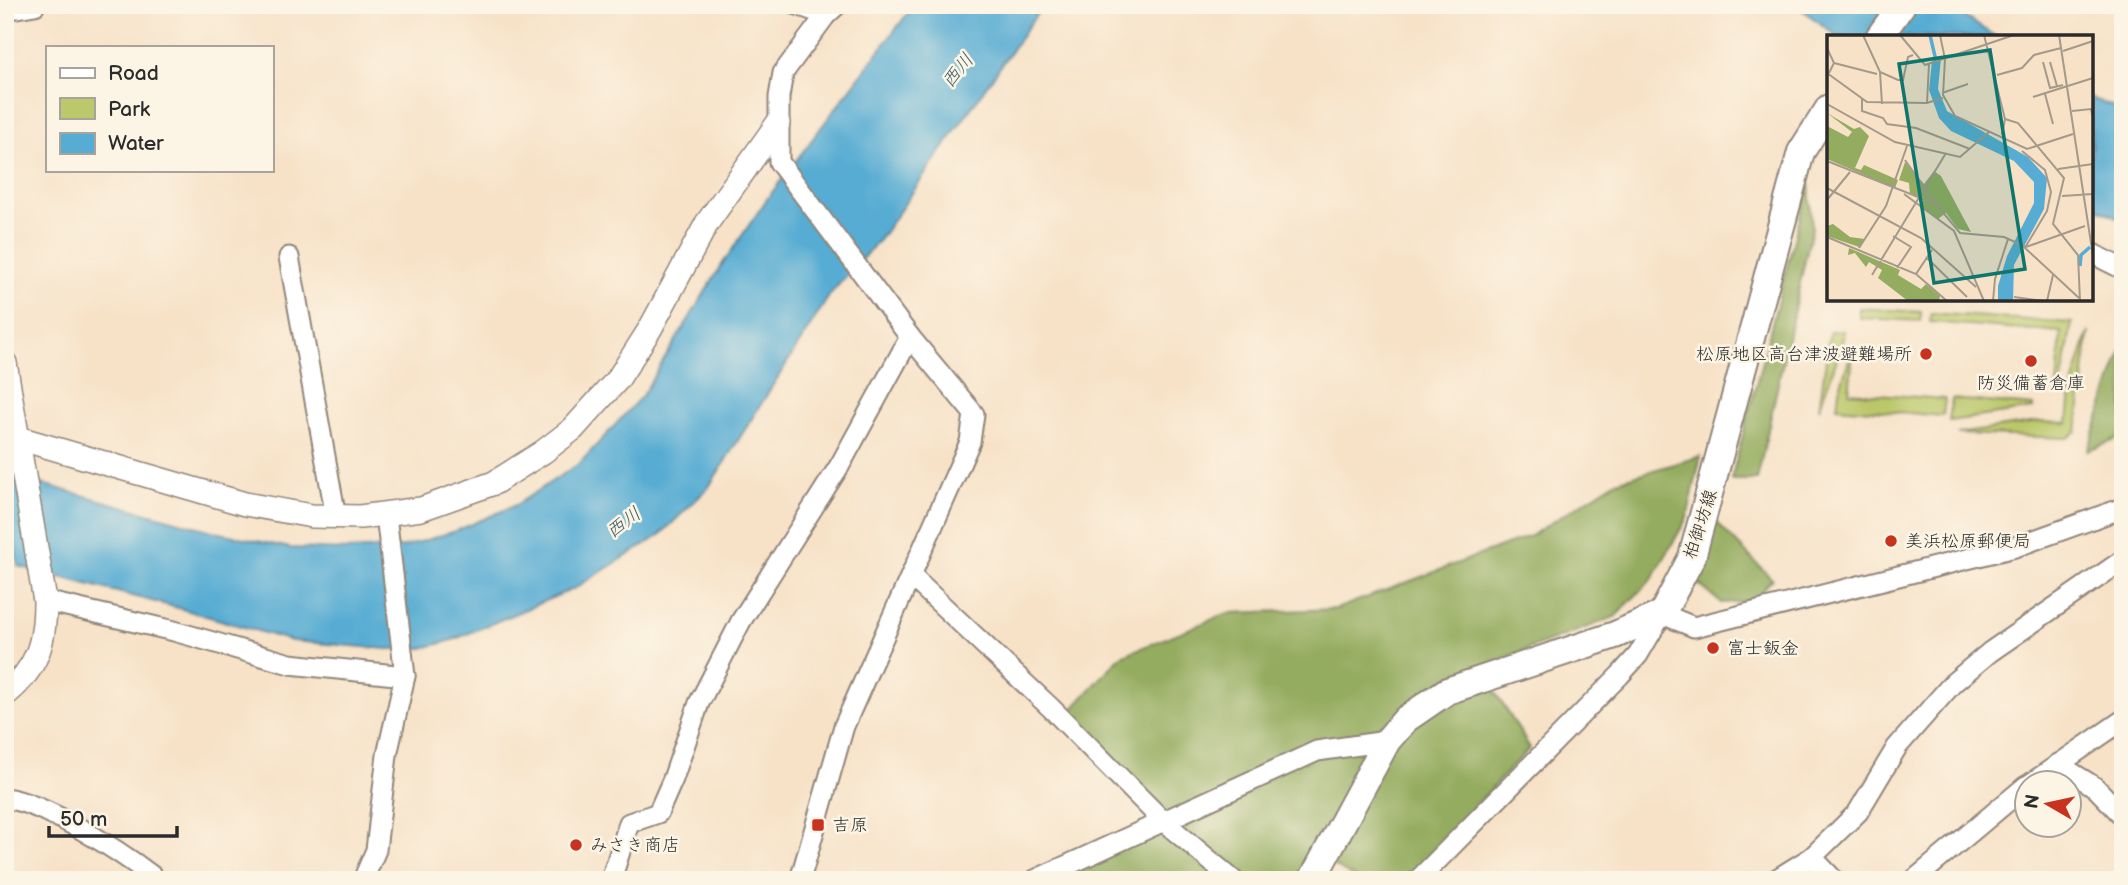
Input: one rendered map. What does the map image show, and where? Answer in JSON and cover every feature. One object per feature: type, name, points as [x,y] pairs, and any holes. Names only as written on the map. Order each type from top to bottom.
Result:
[{"type":"main road","points":[[1880,35],[1902,5]]},
{"type":"main road","name":"柏御坊線","points":[[1662,614],[1692,557],[1801,152],[1827,112]]},
{"type":"main road","points":[[1312,880],[1387,741],[1406,719],[1447,691],[1615,635],[1662,614]]},
{"type":"street","points":[[5,10],[35,5]]},
{"type":"street","points":[[797,5],[831,10],[783,73],[779,97],[779,162],[910,337],[974,414],[970,442],[844,726],[800,880]]},
{"type":"street","points":[[12,438],[280,512],[336,517],[386,515],[421,509],[494,483],[573,429],[618,379],[650,329],[707,223],[778,123]]},
{"type":"street","points":[[2093,254],[2123,269]]},
{"type":"street","points":[[289,257],[336,517]]},
{"type":"street","points":[[611,880],[629,822],[658,813],[673,779],[699,703],[741,621],[840,465],[910,337]]},
{"type":"street","points":[[5,363],[12,438],[23,462],[45,601],[42,645],[32,666],[5,695]]},
{"type":"street","points":[[1418,880],[1620,675],[1638,655],[1662,614],[1694,627],[2015,547],[2123,508]]},
{"type":"street","points":[[363,880],[376,850],[387,755],[404,670],[386,515]]},
{"type":"street","points":[[1775,880],[1812,857],[1858,812],[1897,747],[1953,683],[1990,652],[2123,560]]},
{"type":"street","points":[[911,576],[1051,708],[1162,820],[1233,880]]},
{"type":"street","points":[[45,601],[174,631],[290,664],[404,670]]},
{"type":"street","points":[[2049,770],[2123,720]]},
{"type":"street","points":[[1035,880],[1317,751],[1387,741]]},
{"type":"street","points":[[2058,764],[2095,787],[2123,816]]},
{"type":"street","points":[[1914,880],[2012,798]]},
{"type":"street","points":[[5,799],[20,800],[83,830],[140,867],[152,876],[152,880]]},
{"type":"street","points":[[1812,857],[1834,880]]},
{"type":"green space","points":[[1809,182],[1812,228],[1757,480],[1731,480]]},
{"type":"green space","points":[[1859,308],[1921,312],[1920,321],[1859,318]]},
{"type":"green space","points":[[1931,313],[2072,323],[2061,387],[2057,387],[2061,332],[1930,322]]},
{"type":"green space","points":[[1830,331],[1844,331],[1819,409]]},
{"type":"green space","points":[[2089,331],[2077,432],[2068,438],[1957,434],[2038,422],[2068,423],[2071,392]]},
{"type":"green space","points":[[1854,345],[1849,392],[1945,399],[1943,416],[1837,407],[1839,390]]},
{"type":"green space","points":[[2123,345],[2123,437],[2088,451]]},
{"type":"green space","points":[[1952,399],[2033,406],[2033,409],[1949,421]]},
{"type":"green space","points":[[1701,456],[1687,518],[1653,578],[1615,617],[1480,667],[1530,748],[1405,880],[1358,880],[1311,852],[1297,880],[1047,880],[1175,823],[1066,716],[1121,656],[1228,613],[1336,609],[1530,536],[1617,481]]},
{"type":"green space","points":[[1713,519],[1772,579],[1754,601],[1721,603],[1697,583]]},
{"type":"water","name":"西川","points":[[914,5],[1043,5],[880,239],[831,293],[708,488],[659,536],[573,589],[453,640],[423,648],[387,649],[292,641],[18,566],[6,474],[216,532],[290,548],[347,550],[404,547],[458,530],[516,505],[580,463],[642,396],[721,266],[767,199]]},
{"type":"water","points":[[1796,5],[1946,5],[1993,35],[1835,35]]},
{"type":"water","points":[[2093,99],[2123,111],[2123,220],[2093,206]]},
{"type":"place","name":"松原地区高台津波避難場所","points":[[1926,354]]},
{"type":"place","name":"防災備蓄倉庫","points":[[2031,361]]},
{"type":"place","name":"美浜松原郵便局","points":[[1891,541]]},
{"type":"place","name":"富士鈑金","points":[[1713,648]]},
{"type":"place","name":"吉原","points":[[818,825]]},
{"type":"place","name":"みさき商店","points":[[576,845]]}]
